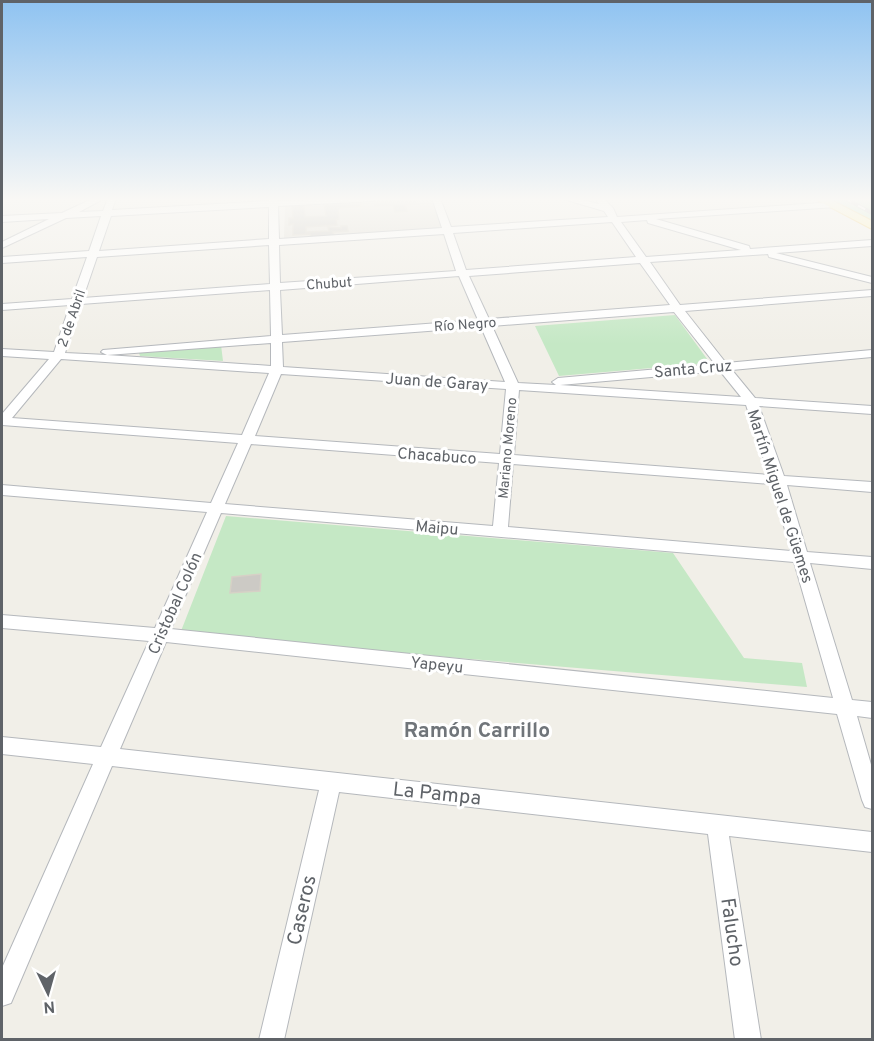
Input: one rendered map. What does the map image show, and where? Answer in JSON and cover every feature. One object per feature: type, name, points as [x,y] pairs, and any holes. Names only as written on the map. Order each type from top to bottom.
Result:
[{"type":"street","name":"2 de Abril","points":[[2,421],[58,356],[95,247]]},
{"type":"street","points":[[2,260],[204,247]]},
{"type":"street","name":"Cristobal Colón","points":[[2,994],[277,370],[273,247]]},
{"type":"street","name":"Mariano Moreno","points":[[453,247],[483,323],[513,386],[500,533]]},
{"type":"street","name":"Martín Miguel de Güemes","points":[[634,247],[720,366],[751,402],[778,480],[873,800]]},
{"type":"street","points":[[742,247],[873,280]]},
{"type":"street","name":"Chubut","points":[[2,307],[822,247]]},
{"type":"street","name":"Río Negro","points":[[58,356],[873,292]]},
{"type":"street","name":"Juan de Garay","points":[[2,352],[873,410]]},
{"type":"street","name":"Santa Cruz","points":[[513,386],[873,353]]},
{"type":"street","name":"Chacabuco","points":[[2,421],[873,487]]},
{"type":"street","name":"Maipu","points":[[2,490],[873,563]]},
{"type":"street","name":"Yapeyu","points":[[2,621],[160,635],[873,710]]},
{"type":"street","name":"La Pampa","points":[[2,745],[873,842]]},
{"type":"street","name":"Caseros","points":[[271,1040],[331,781]]},
{"type":"street","name":"Falucho","points":[[717,825],[748,1040]]},
{"type":"green space","points":[[675,315],[710,363],[559,376],[535,326]]},
{"type":"green space","points":[[221,345],[223,361],[140,356],[139,353]]},
{"type":"green space","points":[[226,516],[673,553],[744,658],[802,663],[807,687],[326,647],[181,631]]},
{"type":"building","points":[[261,574],[260,591],[230,593],[232,577]]},
{"type":"district","name":"Ramón Carrillo","points":[[477,730]]}]
